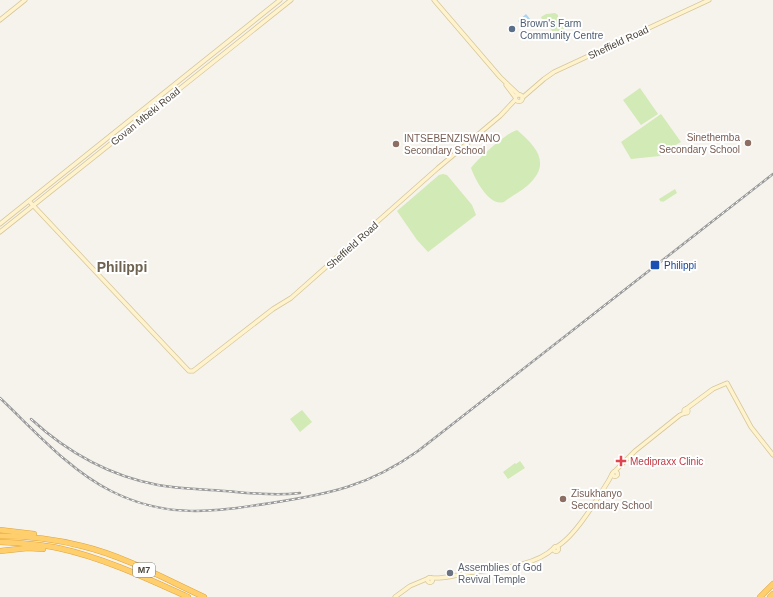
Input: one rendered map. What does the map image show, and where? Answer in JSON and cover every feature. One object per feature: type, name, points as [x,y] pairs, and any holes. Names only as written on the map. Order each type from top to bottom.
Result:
[{"type":"highway","points":[[0,530],[52,537],[83,546]]},
{"type":"highway","name":"M7","points":[[0,536],[45,539],[83,546],[136,566],[204,597]]},
{"type":"highway","name":"M7","points":[[0,542],[48,546],[72,552],[124,568],[188,597]]},
{"type":"highway","points":[[0,551],[34,548],[72,552]]},
{"type":"highway","points":[[760,597],[773,584]]},
{"type":"highway","points":[[770,597],[773,594]]},
{"type":"street","points":[[0,20],[25,0]]},
{"type":"street","name":"Govan Mbeki Road","points":[[0,224],[280,0]]},
{"type":"street","name":"Govan Mbeki Road","points":[[0,232],[291,0]]},
{"type":"street","points":[[434,0],[518,98]]},
{"type":"street","name":"Sheffield Road","points":[[33,206],[189,371],[196,370],[273,310],[291,298],[508,109],[518,98],[554,72],[709,0]]},
{"type":"street","points":[[29,201],[33,206]]},
{"type":"street","points":[[395,597],[410,586],[423,581],[516,565],[533,560],[556,549],[578,525],[620,466],[635,451],[713,389],[727,384],[752,427],[773,455]]},
{"type":"green space","points":[[555,13],[558,15],[558,20],[564,29],[555,35],[548,25],[549,23],[544,24],[541,17],[546,14]]},
{"type":"green space","points":[[640,88],[658,114],[641,125],[623,100]]},
{"type":"green space","points":[[661,114],[681,142],[662,153],[660,156],[631,159],[621,142]]},
{"type":"green space","points":[[517,130],[536,149],[540,163],[539,170],[535,178],[527,186],[504,202],[498,202],[493,200],[483,191],[471,168],[486,152],[512,132]]},
{"type":"green space","points":[[439,175],[447,175],[472,205],[476,215],[428,252],[417,240],[397,211]]},
{"type":"green space","points":[[675,189],[677,193],[661,202],[659,199]]},
{"type":"green space","points":[[302,410],[312,422],[300,432],[290,419]]},
{"type":"green space","points":[[520,461],[525,468],[508,479],[503,472]]},
{"type":"water","points":[[526,14],[531,20],[523,27],[518,21]]},
{"type":"railway","points":[[0,398],[52,449],[81,472],[111,491],[131,500],[151,506],[190,511],[209,511],[312,496],[348,487],[383,473],[418,451],[773,174]]},
{"type":"railway","points":[[31,419],[74,452],[106,469],[140,481],[183,488],[262,494],[300,493]]},
{"type":"place","name":"Brown's Farm Community Centre","points":[[512,29]]},
{"type":"place","name":"Sinethemba Secondary School","points":[[748,143]]},
{"type":"place","name":"INTSEBENZISWANO Secondary School","points":[[396,144]]},
{"type":"place","name":"Philippi","points":[[655,265]]},
{"type":"place","name":"Medipraxx Clinic","points":[[621,461]]},
{"type":"place","name":"Zisukhanyo Secondary School","points":[[563,499]]},
{"type":"place","name":"Assemblies of God Revival Temple","points":[[450,573]]},
{"type":"district","name":"Philippi","points":[[122,267]]}]
